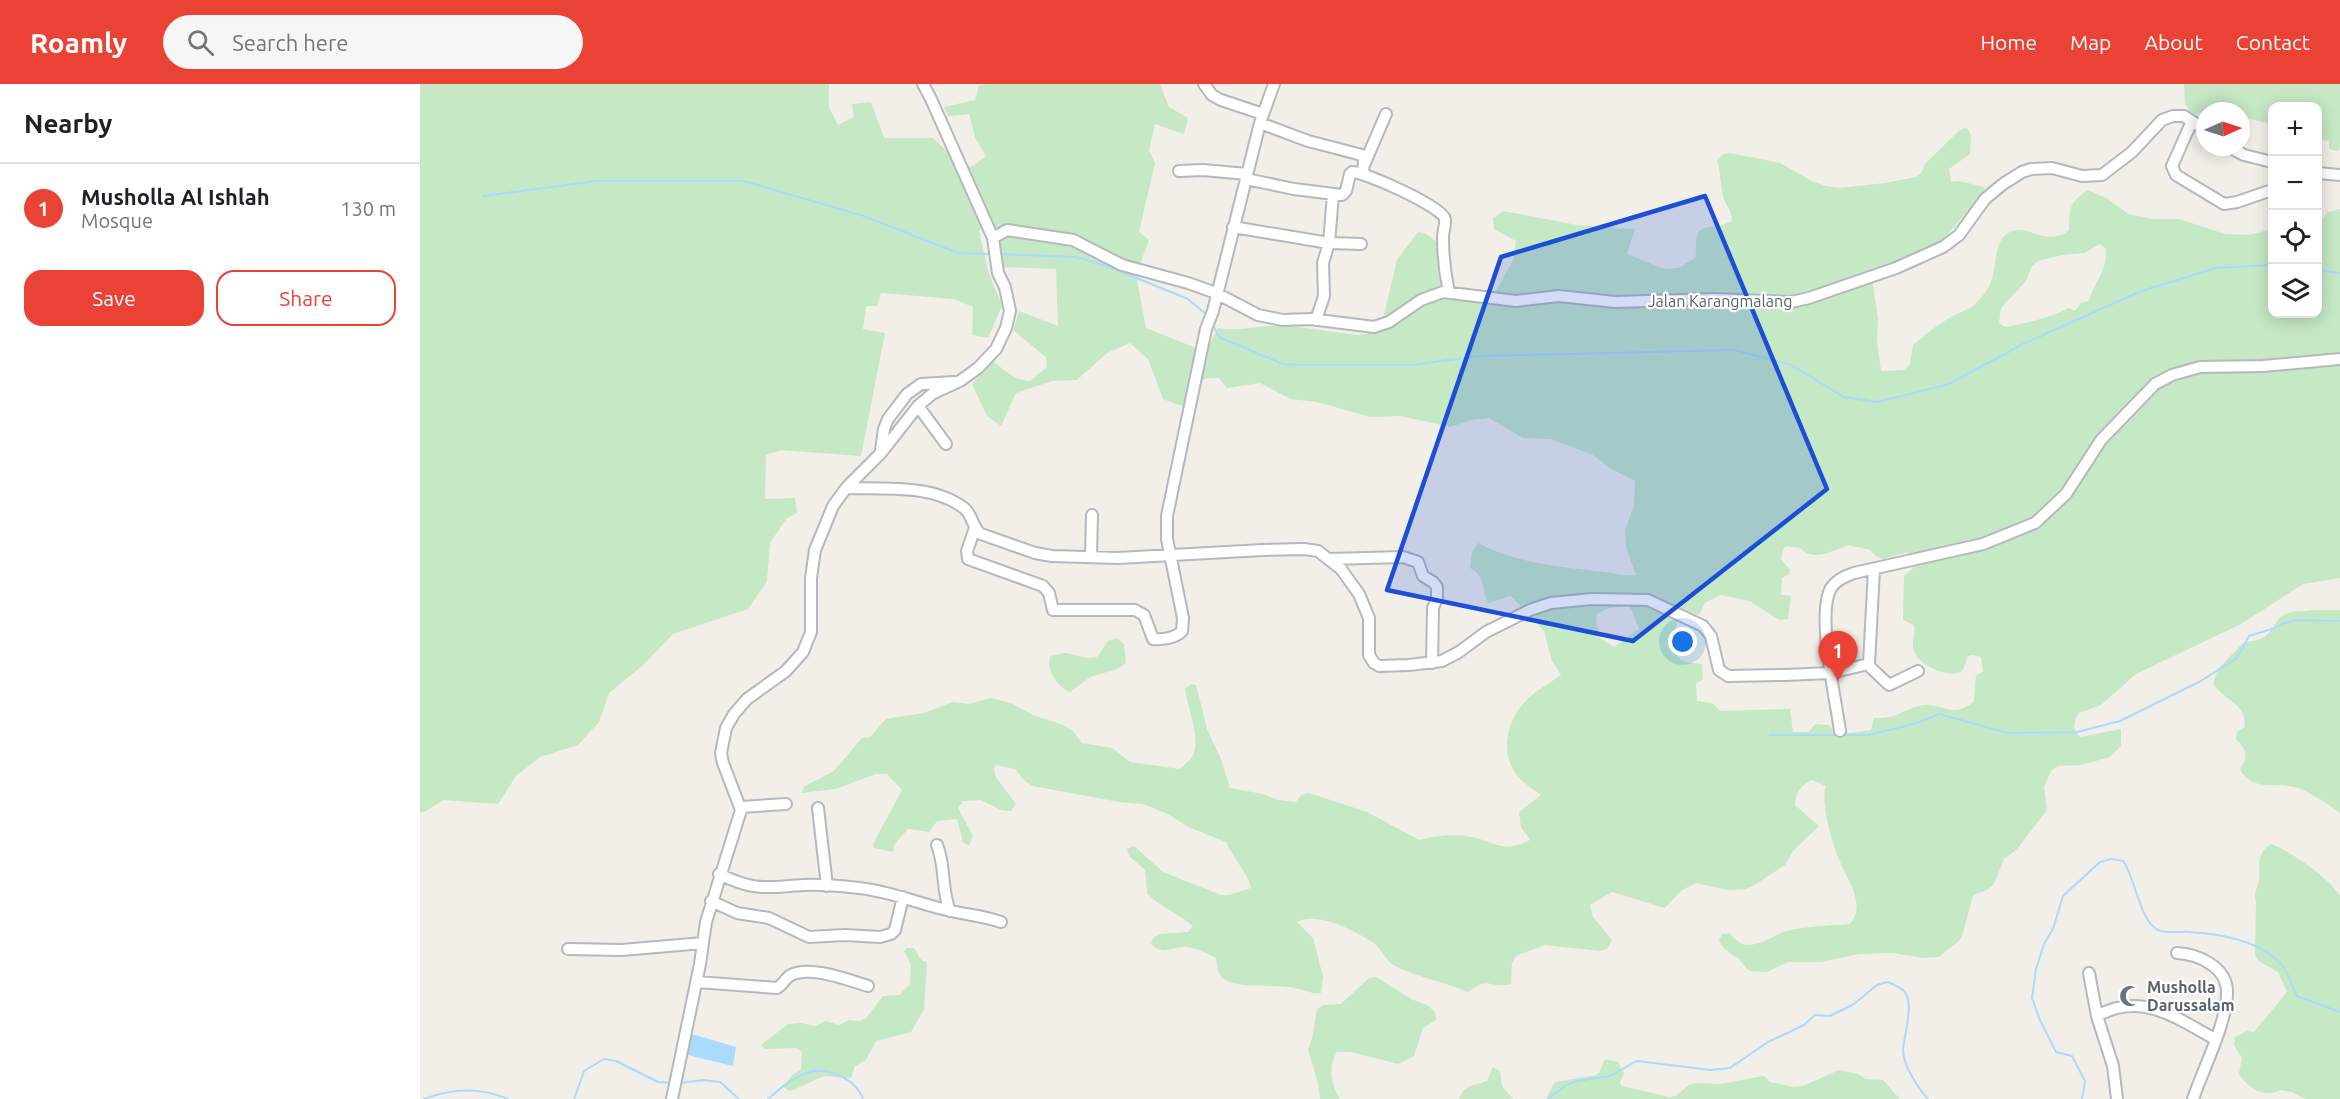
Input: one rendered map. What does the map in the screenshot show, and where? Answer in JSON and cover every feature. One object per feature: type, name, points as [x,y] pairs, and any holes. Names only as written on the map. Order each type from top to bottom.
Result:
[{"type":"street","points":[[672,1099],[697,982],[711,901],[738,823],[741,807],[721,753],[726,728],[747,699],[786,671],[803,652],[811,632],[811,578],[815,550],[832,506],[846,488],[881,453],[918,406],[932,394],[960,381],[978,368],[996,349],[1008,321],[1009,300],[998,273],[993,238],[923,84]]},
{"type":"street","points":[[1204,84],[1212,95],[1221,100],[1314,143],[1362,155],[1364,169],[1369,178],[1397,188],[1443,214],[1445,219],[1443,259],[1449,292]]},
{"type":"street","points":[[975,528],[966,554],[970,561],[1043,586],[1049,593],[1053,610],[1139,611],[1147,621],[1150,635],[1155,639],[1179,634],[1183,627],[1183,618],[1167,539],[1167,516],[1206,329],[1213,311],[1262,118],[1274,84]]},
{"type":"street","points":[[1364,169],[1386,114]]},
{"type":"street","name":"Jalan Karangmalang","points":[[993,238],[1006,230],[1073,240],[1122,265],[1216,293],[1258,315],[1283,320],[1316,320],[1366,327],[1381,326],[1421,300],[1449,292],[1516,301],[1559,296],[1615,302],[1713,298],[1763,302],[1800,301],[1896,268],[1943,247],[1959,236],[1985,199],[2022,172],[2052,168],[2082,176],[2102,175],[2132,152],[2162,120],[2179,115],[2192,120]]},
{"type":"street","points":[[2196,123],[2192,120],[2172,166],[2176,175],[2224,204],[2268,191]]},
{"type":"street","points":[[2248,156],[2268,161]]},
{"type":"street","points":[[1179,171],[1203,170],[1246,176],[1333,195],[1345,194],[1350,174],[1364,169]]},
{"type":"street","points":[[2322,173],[2340,175]]},
{"type":"street","points":[[1316,320],[1324,296],[1323,263],[1329,243],[1333,195]]},
{"type":"street","points":[[1233,227],[1329,243],[1361,244]]},
{"type":"street","points":[[1840,731],[1830,673],[1826,620],[1827,598],[1831,588],[1844,577],[1983,544],[2035,523],[2066,494],[2105,435],[2156,384],[2172,375],[2200,367],[2263,366],[2340,359]]},
{"type":"street","points":[[881,453],[888,418],[907,394],[921,384],[960,381]]},
{"type":"street","points":[[918,406],[946,444]]},
{"type":"street","points":[[846,488],[889,489],[934,495],[962,507],[968,512],[975,528],[981,534],[1044,555],[1118,558],[1170,553],[1304,549],[1318,551],[1341,570],[1366,608],[1371,632],[1369,655],[1379,666],[1442,661],[1459,652],[1486,632],[1541,607],[1570,600],[1648,600],[1703,626],[1711,636],[1719,670],[1728,676],[1830,673],[1868,665]]},
{"type":"street","points":[[1092,515],[1092,556]]},
{"type":"street","points":[[1330,559],[1403,557],[1418,562],[1423,576],[1437,587],[1437,598],[1433,608],[1432,663]]},
{"type":"street","points":[[1874,569],[1868,665],[1888,685],[1918,671]]},
{"type":"street","points":[[741,807],[786,804]]},
{"type":"street","points":[[818,808],[827,886]]},
{"type":"street","points":[[937,845],[942,857],[944,891],[950,911]]},
{"type":"street","points":[[719,874],[758,888],[827,886],[885,891],[950,911],[982,915],[1001,922]]},
{"type":"street","points":[[711,901],[737,913],[769,918],[809,937],[845,934],[880,937],[891,934],[895,930],[903,897]]},
{"type":"street","points":[[568,949],[622,950],[703,943]]},
{"type":"street","points":[[2177,953],[2199,957],[2209,963],[2226,984],[2226,1001],[2193,1099]]},
{"type":"street","points":[[697,982],[777,988],[789,976],[801,972],[829,975],[868,986]]},
{"type":"street","points":[[2089,973],[2097,1016],[2113,1066],[2117,1099]]},
{"type":"street","points":[[2097,1016],[2114,1008],[2145,1006],[2163,1011],[2215,1039]]},
{"type":"highlighted area","points":[[1705,196],[1827,489],[1633,641],[1387,590],[1501,257]]},
{"type":"green space","points":[[420,84],[829,84],[829,107],[838,125],[854,117],[852,104],[871,102],[884,138],[933,138],[948,152],[955,167],[973,166],[986,156],[975,137],[969,114],[948,116],[944,107],[975,100],[979,86],[985,84],[1160,84],[1169,107],[1188,118],[1184,134],[1155,124],[1149,150],[1155,163],[1139,232],[1149,240],[1136,275],[1146,328],[1196,348],[1210,344],[1218,328],[1282,326],[1356,335],[1367,334],[1384,315],[1397,260],[1418,232],[1426,234],[1438,243],[1439,279],[1459,288],[1496,291],[1513,260],[1516,241],[1494,229],[1493,219],[1503,211],[1577,225],[1635,229],[1627,254],[1664,269],[1679,268],[1696,257],[1697,235],[1700,231],[1732,221],[1723,194],[1717,160],[1723,154],[1730,153],[1780,163],[1826,186],[1839,188],[1885,183],[1916,177],[1922,172],[1924,165],[1966,127],[1971,135],[1970,154],[1949,169],[1951,182],[1958,181],[1985,187],[1982,195],[1943,240],[1912,258],[1871,272],[1878,319],[1877,341],[1881,371],[1904,370],[1910,364],[1913,345],[1942,323],[1978,301],[1991,282],[1997,251],[2008,233],[2023,230],[2045,236],[2061,235],[2069,230],[2070,211],[2074,202],[2088,190],[2108,199],[2128,214],[2154,219],[2179,219],[2225,234],[2249,235],[2268,230],[2268,318],[2322,318],[2322,219],[2328,212],[2340,209],[2340,578],[2303,584],[2241,624],[2136,674],[2101,705],[2079,713],[2075,719],[2074,728],[2080,737],[2121,729],[2121,746],[2110,757],[2081,765],[2058,766],[2051,771],[2044,787],[2047,810],[2017,849],[2004,859],[1994,884],[1987,890],[1973,895],[1959,941],[1939,957],[1924,958],[1892,953],[1859,954],[1821,962],[1788,962],[1767,972],[1750,971],[1721,944],[1719,941],[1722,934],[1729,933],[1740,943],[1749,945],[1795,929],[1850,924],[1855,916],[1857,908],[1854,892],[1836,852],[1828,822],[1825,802],[1826,786],[1812,780],[1799,790],[1795,805],[1819,826],[1793,851],[1785,865],[1753,886],[1728,890],[1696,883],[1682,890],[1665,908],[1612,892],[1590,905],[1593,917],[1612,940],[1607,949],[1600,951],[1545,945],[1516,956],[1512,963],[1511,984],[1484,983],[1468,992],[1397,967],[1375,944],[1367,939],[1348,928],[1315,919],[1297,922],[1313,938],[1323,977],[1321,993],[1231,982],[1220,975],[1216,958],[1206,953],[1188,947],[1164,950],[1155,948],[1151,944],[1154,937],[1161,934],[1188,932],[1193,926],[1147,893],[1145,870],[1129,856],[1127,849],[1134,846],[1163,872],[1221,895],[1229,895],[1251,888],[1226,842],[1188,827],[1168,814],[1143,804],[1119,802],[1033,786],[1026,782],[1015,769],[996,765],[995,776],[1016,804],[1011,811],[1001,810],[981,800],[963,801],[958,808],[973,836],[969,846],[963,842],[957,819],[937,821],[929,832],[908,829],[894,845],[893,852],[874,848],[873,844],[902,790],[887,774],[876,774],[835,789],[801,793],[805,786],[834,771],[862,738],[870,737],[886,719],[924,713],[953,702],[969,704],[991,698],[1013,704],[1033,715],[1063,725],[1073,731],[1082,743],[1112,748],[1130,762],[1180,769],[1192,757],[1195,748],[1195,731],[1185,689],[1191,684],[1196,685],[1207,729],[1221,759],[1230,788],[1296,802],[1301,795],[1309,793],[1367,812],[1419,840],[1460,835],[1504,846],[1520,844],[1530,840],[1521,827],[1519,812],[1541,795],[1516,774],[1508,754],[1508,732],[1523,703],[1561,675],[1552,661],[1544,631],[1514,599],[1510,596],[1488,603],[1481,579],[1470,568],[1472,552],[1478,543],[1508,556],[1540,564],[1636,575],[1626,547],[1625,530],[1634,506],[1635,481],[1611,469],[1593,455],[1551,439],[1523,438],[1489,418],[1472,420],[1450,427],[1401,416],[1370,417],[1317,402],[1291,399],[1260,383],[1227,388],[1219,378],[1207,378],[1191,386],[1187,408],[1163,399],[1148,359],[1130,343],[1107,353],[1077,380],[1052,381],[1016,393],[1001,426],[987,416],[972,384],[993,361],[1014,377],[1030,381],[1047,367],[1046,357],[1013,330],[1019,311],[1058,326],[1056,269],[1002,267],[999,239],[993,222],[979,231],[988,271],[1002,306],[988,338],[972,335],[973,307],[954,299],[881,293],[877,306],[866,306],[863,329],[885,333],[861,456],[781,450],[766,455],[765,499],[795,498],[797,513],[787,518],[770,543],[767,581],[748,609],[673,634],[642,666],[609,693],[599,722],[578,745],[540,757],[516,776],[498,804],[443,800],[420,813]],"holes":[[[2100,244],[2106,249],[2105,264],[2089,301],[2081,303],[2075,311],[2068,308],[2048,317],[2005,327],[1999,323],[2001,308],[2026,281],[2032,266],[2038,261],[2084,253]],[[1849,545],[1870,550],[1883,559],[1908,552],[1913,568],[1904,576],[1903,620],[1914,625],[1915,653],[1928,666],[1948,673],[1961,671],[1968,656],[1981,657],[1983,672],[1976,675],[1974,702],[1956,710],[1929,705],[1920,706],[1891,717],[1874,718],[1871,730],[1850,733],[1833,731],[1829,725],[1815,724],[1809,732],[1793,732],[1790,709],[1720,711],[1712,703],[1697,701],[1696,683],[1703,680],[1702,664],[1684,661],[1672,649],[1677,623],[1684,610],[1699,615],[1705,603],[1720,595],[1750,601],[1779,620],[1788,619],[1791,596],[1781,595],[1782,578],[1789,574],[1790,570],[1781,559],[1783,549],[1786,546],[1800,548],[1814,555],[1825,554]],[[1628,605],[1639,629],[1614,647],[1600,638],[1596,622],[1597,614],[1606,609]]]},
{"type":"green space","points":[[2184,84],[2340,84],[2340,148],[2337,151],[2329,149],[2329,141],[2322,140],[2322,102],[2268,102],[2268,124],[2250,119],[2250,102],[2196,102],[2196,114],[2192,115],[2185,103]]},
{"type":"green space","points":[[2340,610],[2340,813],[2318,798],[2295,787],[2258,784],[2246,777],[2240,770],[2245,754],[2243,747],[2236,739],[2237,732],[2244,728],[2243,714],[2213,684],[2218,669],[2244,642],[2263,638],[2282,616],[2292,612]]},
{"type":"green space","points":[[1117,638],[1124,644],[1126,663],[1117,669],[1090,677],[1070,692],[1061,686],[1051,672],[1050,656],[1066,653],[1087,658],[1097,657],[1108,641]]},
{"type":"green space","points":[[2271,844],[2309,866],[2340,896],[2340,1099],[2305,1099],[2292,1092],[2280,1090],[2262,1093],[2246,1083],[2239,1073],[2242,1058],[2234,1045],[2235,1037],[2247,1031],[2254,1032],[2287,992],[2278,972],[2260,962],[2255,956],[2255,895],[2259,879],[2259,864],[2263,851]]},
{"type":"green space","points":[[907,948],[914,948],[922,961],[927,962],[924,1009],[911,1032],[876,1041],[866,1060],[855,1066],[851,1078],[824,1076],[793,1090],[789,1091],[784,1087],[791,1076],[801,1069],[802,1052],[796,1048],[765,1049],[761,1045],[788,1024],[801,1023],[815,1026],[826,1021],[839,1025],[849,1020],[859,1021],[866,1018],[883,996],[899,995],[910,984],[911,965],[904,951]]},
{"type":"green space","points":[[1376,977],[1411,999],[1427,1005],[1435,1012],[1436,1020],[1423,1028],[1414,1056],[1398,1064],[1351,1052],[1337,1052],[1331,1070],[1340,1099],[1320,1099],[1318,1083],[1308,1050],[1317,1009],[1324,1005],[1341,1004],[1369,978]]},
{"type":"green space","points":[[1605,1059],[1618,1062],[1624,1073],[1620,1083],[1622,1086],[1669,1097],[1676,1096],[1689,1085],[1696,1083],[1720,1084],[1764,1076],[1770,1082],[1794,1087],[1803,1086],[1839,1070],[1858,1074],[1865,1079],[1883,1080],[1900,1099],[1546,1099],[1555,1082],[1596,1075]]},
{"type":"green space","points":[[1493,1067],[1500,1071],[1502,1086],[1513,1099],[1459,1099],[1467,1088],[1487,1081]]},
{"type":"water","points":[[692,1034],[736,1047],[733,1066],[688,1055]]},
{"type":"waterway","points":[[483,196],[597,181],[743,181],[864,216],[958,253],[992,254]]},
{"type":"waterway","points":[[998,254],[1076,257],[1112,268],[1188,299],[1207,315]]},
{"type":"waterway","points":[[1213,325],[1219,337],[1283,364],[1302,365],[1411,365],[1479,356],[1735,350],[1791,365],[1844,397],[1878,402],[1949,384],[2023,344],[2139,292],[2215,268],[2268,265]]},
{"type":"waterway","points":[[2322,271],[2340,273]]},
{"type":"waterway","points":[[1770,735],[1869,735],[1917,723],[1939,714],[2008,733],[2077,732],[2120,721],[2199,682],[2237,658],[2249,636],[2298,620],[2340,621]]},
{"type":"waterway","points":[[2082,1099],[2085,1081],[2072,1056],[2056,1052],[2032,998],[2036,969],[2044,944],[2053,929],[2063,896],[2100,862],[2111,859],[2123,861],[2146,918],[2158,930],[2228,937],[2253,945],[2275,958],[2283,967],[2297,996],[2340,1012]]},
{"type":"waterway","points":[[1548,1099],[1566,1085],[1610,1076],[1637,1061],[1710,1070],[1730,1068],[1768,1042],[1804,1025],[1815,1015],[1830,1016],[1854,1004],[1877,985],[1887,982],[1900,988],[1907,996],[1909,1011],[1904,1056],[1912,1076],[1928,1099]]},
{"type":"waterway","points":[[574,1099],[584,1071],[604,1059],[616,1061],[658,1082],[672,1083]]},
{"type":"waterway","points":[[768,1099],[794,1078],[813,1071],[833,1073],[844,1078],[858,1089],[863,1099]]},
{"type":"waterway","points":[[680,1083],[703,1080],[720,1082],[739,1099]]},
{"type":"waterway","points":[[424,1099],[466,1090],[487,1092],[508,1099]]},
{"type":"place","name":"Musholla Al Ishlah","points":[[1838,681]]},
{"type":"place","name":"Musholla Darussalam","points":[[2130,996]]}]
